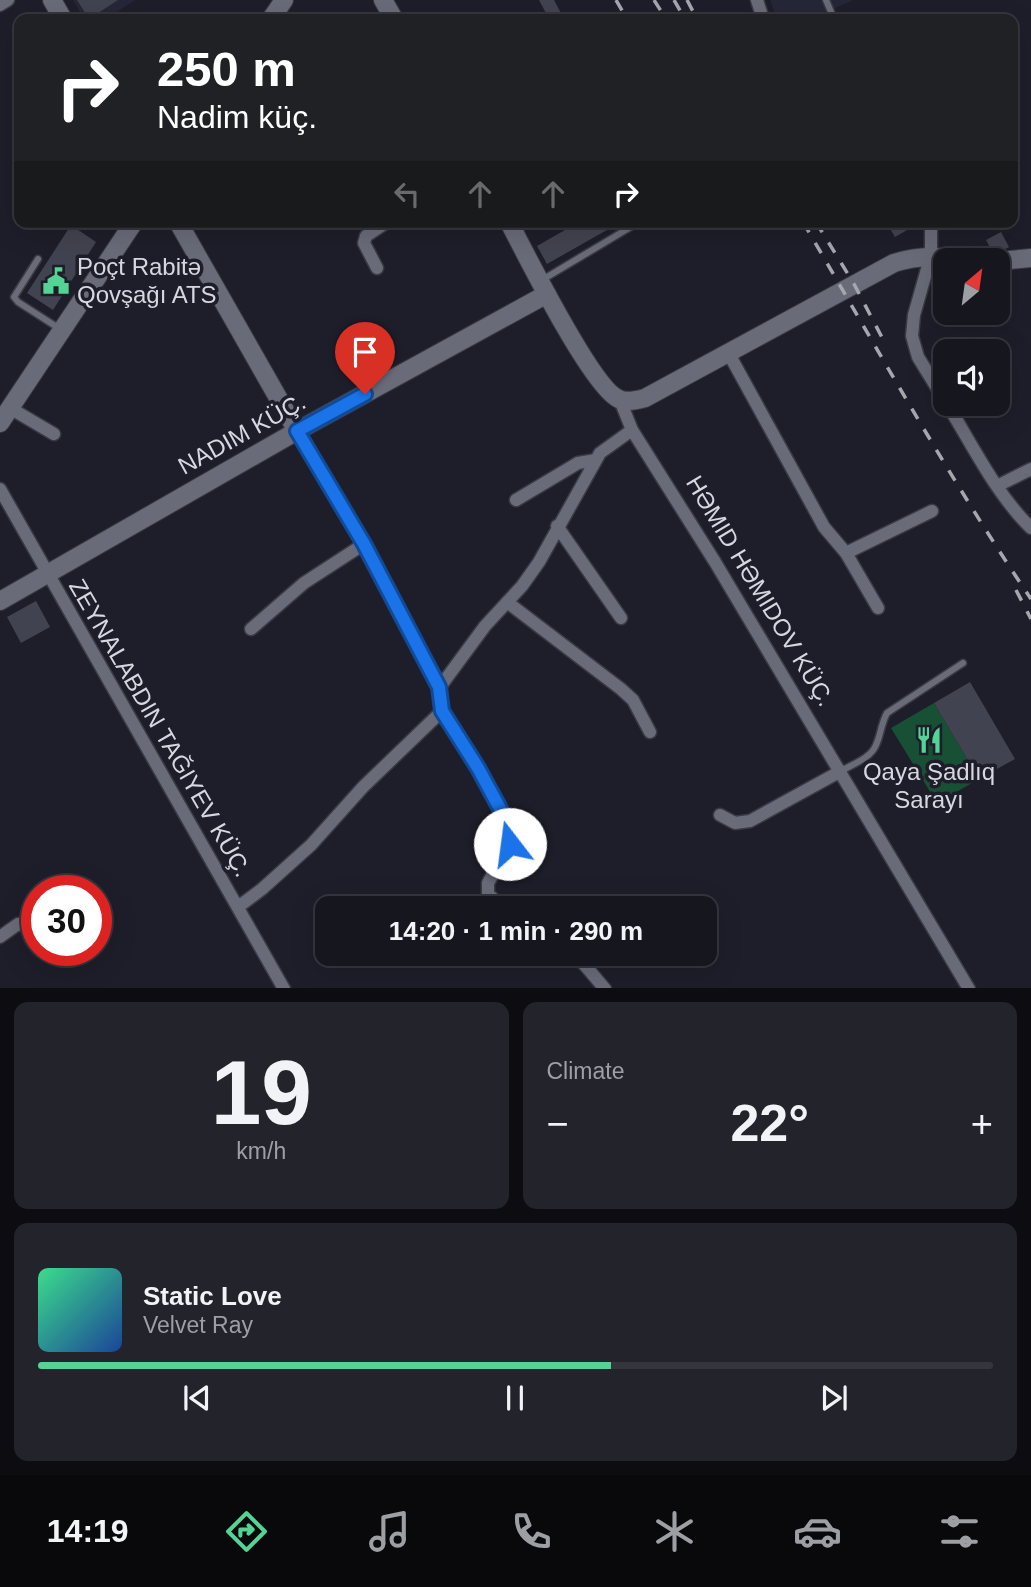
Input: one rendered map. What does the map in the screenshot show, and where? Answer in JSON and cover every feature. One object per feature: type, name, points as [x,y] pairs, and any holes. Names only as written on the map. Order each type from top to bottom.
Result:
[{"type":"street","points":[[0,5],[8,0]]},
{"type":"street","points":[[54,434],[5,415],[130,228]]},
{"type":"street","points":[[181,228],[364,544],[439,687],[442,711],[478,768],[510,830],[510,844],[488,883],[490,896]]},
{"type":"street","points":[[377,268],[364,243],[366,236],[378,228]]},
{"type":"street","name":"HƏMID HƏMIDOV KÜÇ.","points":[[512,228],[597,378],[608,393],[620,400],[632,430],[715,562],[968,988]]},
{"type":"street","points":[[931,228],[931,255],[914,316],[912,336],[918,357],[933,381]]},
{"type":"street","points":[[620,400],[645,398],[894,263],[931,255]]},
{"type":"street","points":[[1010,260],[1031,258]]},
{"type":"street","name":"NADIM KÜÇ.","points":[[0,601],[544,288]]},
{"type":"street","points":[[729,354],[824,527],[846,553],[878,608]]},
{"type":"street","points":[[954,416],[997,486],[1021,519],[1031,528]]},
{"type":"street","points":[[439,687],[485,626],[539,562],[596,460],[607,447],[632,430]]},
{"type":"street","points":[[516,500],[578,463],[596,460]]},
{"type":"street","points":[[997,486],[1031,469]]},
{"type":"street","points":[[0,489],[283,988]]},
{"type":"street","points":[[846,553],[932,511]]},
{"type":"street","points":[[557,526],[621,618]]},
{"type":"street","points":[[251,629],[304,583],[364,544]]},
{"type":"street","points":[[507,602],[621,689],[633,700],[650,732]]},
{"type":"street","points":[[238,906],[262,889],[311,845],[363,787],[442,711]]},
{"type":"street","points":[[720,815],[735,823],[750,821],[841,771]]},
{"type":"street","points":[[0,937],[21,924]]},
{"type":"street","points":[[586,966],[604,988]]},
{"type":"lane","points":[[544,288],[630,228]]},
{"type":"lane","points":[[38,259],[14,297],[61,330]]},
{"type":"lane","points":[[841,771],[870,755],[876,744],[880,724],[887,713],[963,663]]},
{"type":"shaded area","points":[[73,0],[135,0],[114,14],[81,14]]},
{"type":"shaded area","points":[[770,0],[852,1],[820,14],[775,14]]},
{"type":"green space","points":[[934,703],[979,779],[937,803],[891,728]]},
{"type":"building","points":[[77,0],[118,0],[97,14],[86,14]]},
{"type":"building","points":[[539,0],[554,0],[561,14],[546,14]]},
{"type":"building","points":[[69,228],[75,228],[96,242],[53,310],[27,293]]},
{"type":"building","points":[[568,228],[610,228],[547,264],[537,246]]},
{"type":"building","points":[[890,228],[911,228],[895,237]]},
{"type":"building","points":[[1001,232],[1009,247],[990,248],[986,240]]},
{"type":"building","points":[[36,601],[50,627],[21,643],[7,617]]},
{"type":"building","points":[[970,682],[1015,759],[979,779],[934,703]]},
{"type":"railway","points":[[616,0],[624,14]]},
{"type":"railway","points":[[654,0],[663,14]]},
{"type":"railway","points":[[674,0],[682,14]]},
{"type":"railway","points":[[687,0],[694,14]]},
{"type":"railway","points":[[806,228],[942,459],[1031,599]]},
{"type":"railway","points":[[820,228],[854,284],[887,347]]},
{"type":"railway","points":[[1016,590],[1031,619]]},
{"type":"place","name":"Poçt Rabitə Qovşağı ATS","points":[[56,281]]},
{"type":"place","name":"Qaya Şadlıq Sarayı","points":[[929,740]]},
{"type":"route","points":[[365,394],[297,431],[364,544],[439,687],[442,711],[504,816],[510,830],[510,844]]}]
